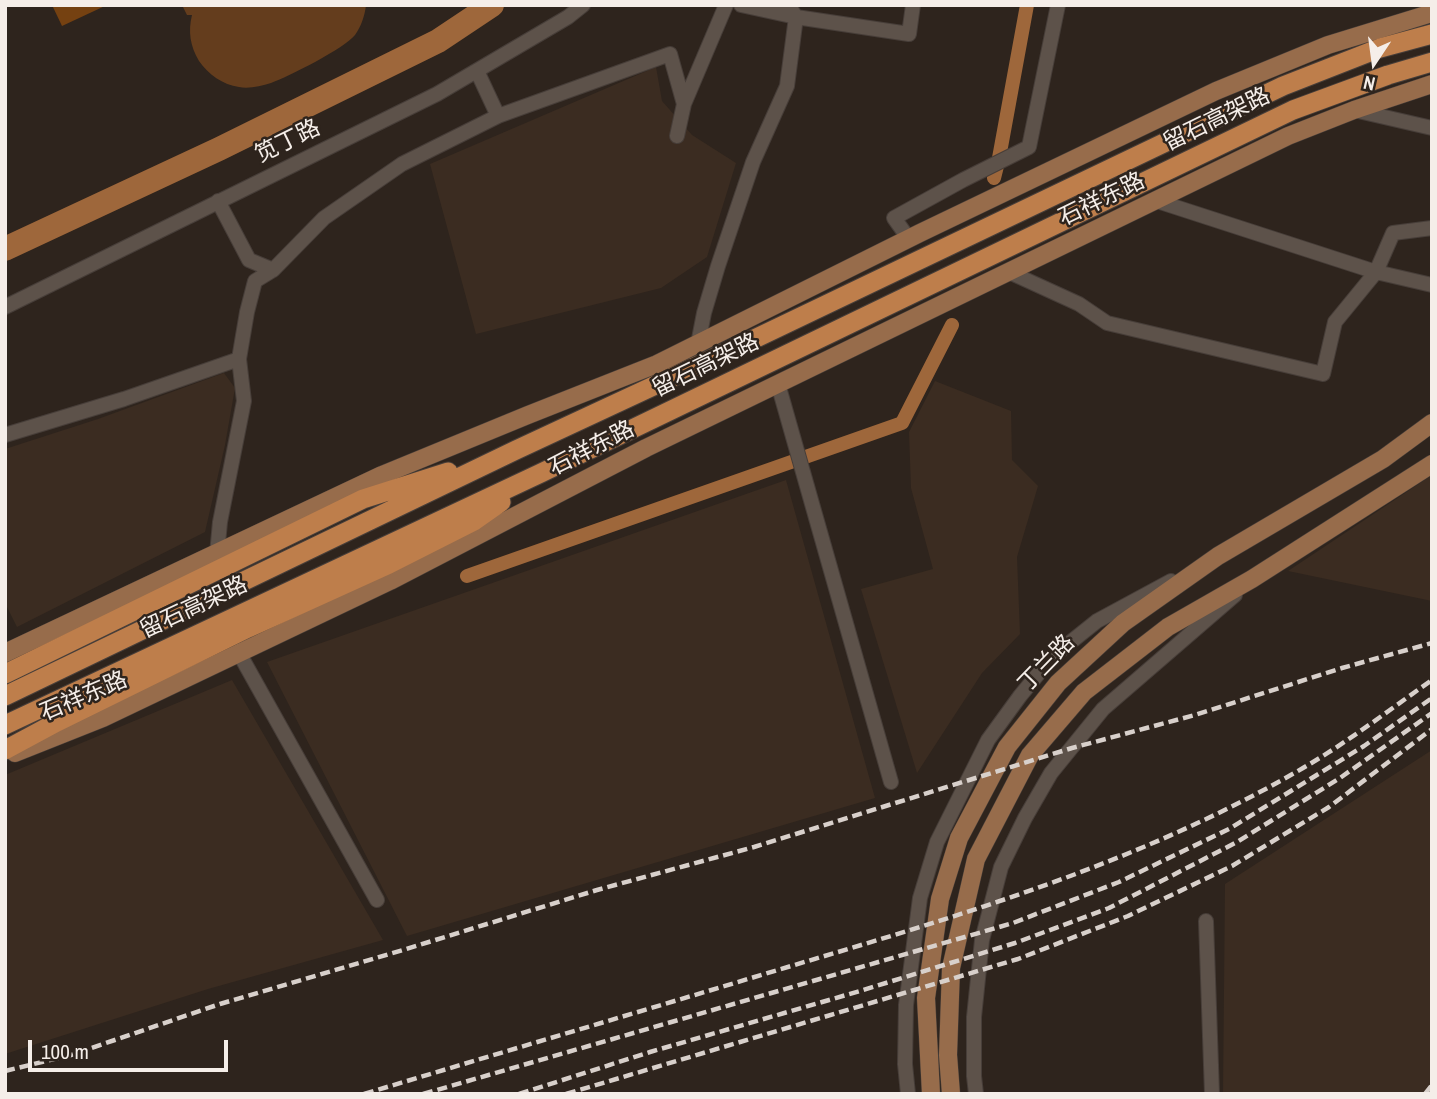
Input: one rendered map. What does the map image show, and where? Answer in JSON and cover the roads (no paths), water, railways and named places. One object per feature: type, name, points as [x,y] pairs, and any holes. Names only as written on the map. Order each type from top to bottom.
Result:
[{"type":"highway","name":"留石高架路","points":[[5,696],[1283,86],[1380,48],[1432,34]]},
{"type":"highway","name":"留石高架路","points":[[5,725],[541,473],[1293,110],[1432,62]]},
{"type":"highway","points":[[5,674],[363,499],[516,450]]},
{"type":"highway","points":[[5,750],[224,639],[389,564],[474,521],[541,473]]},
{"type":"main road","points":[[5,653],[382,475],[657,364],[1216,91],[1328,45],[1432,13]]},
{"type":"main road","name":"石祥东路","points":[[5,757],[103,718],[390,581],[646,448],[1288,136],[1432,84]]},
{"type":"main road","name":"丁兰路","points":[[931,1094],[926,998],[940,899],[959,838],[1007,747],[1058,683],[1124,624],[1218,556],[1383,459],[1432,423]]},
{"type":"main road","name":"丁兰路","points":[[951,1094],[948,1055],[951,968],[976,859],[1030,755],[1084,692],[1168,627],[1252,579],[1432,464]]},
{"type":"street","name":"笕丁路","points":[[5,307],[438,94],[568,17],[583,5]]},
{"type":"street","points":[[677,136],[684,104],[726,5]]},
{"type":"street","points":[[741,5],[792,11],[909,34],[913,5]]},
{"type":"street","points":[[909,239],[894,218],[1029,147],[1058,5]]},
{"type":"street","points":[[698,344],[718,266],[749,175],[787,86],[792,11]]},
{"type":"street","points":[[217,554],[220,522],[244,401],[239,359],[255,281],[273,270],[324,218],[402,164],[498,116],[670,54],[684,104]]},
{"type":"street","points":[[477,71],[498,116]]},
{"type":"street","points":[[1354,110],[1432,128]]},
{"type":"street","points":[[218,201],[249,260],[273,270]]},
{"type":"street","points":[[1157,201],[1376,272],[1432,285]]},
{"type":"street","points":[[1009,272],[1079,304],[1107,323],[1323,374],[1335,322],[1376,272],[1393,233],[1432,228]]},
{"type":"street","points":[[5,435],[124,399],[239,359]]},
{"type":"street","points":[[778,384],[891,782]]},
{"type":"street","points":[[908,1094],[905,1064],[906,1005],[920,898],[937,842],[988,740],[1052,657],[1079,635],[1097,621],[1218,556]]},
{"type":"street","points":[[976,1094],[974,1017],[982,940],[1001,867],[1025,818],[1051,773],[1103,709],[1252,579]]},
{"type":"street","points":[[239,653],[377,900]]},
{"type":"street","points":[[1206,921],[1212,1094]]},
{"type":"waterway","points":[[5,249],[219,149],[438,41],[492,5]]},
{"type":"waterway","points":[[994,178],[1027,5]]},
{"type":"waterway","points":[[467,576],[902,423],[952,325]]},
{"type":"railway","points":[[5,1071],[71,1055],[220,1004],[597,890],[754,847],[1072,748],[1195,715],[1342,668],[1432,643]]},
{"type":"railway","points":[[364,1094],[922,926],[1117,858],[1181,831],[1303,768],[1432,680]]},
{"type":"railway","points":[[423,1094],[1013,923],[1119,882],[1229,829],[1364,746],[1432,698]]},
{"type":"railway","points":[[519,1094],[1015,943],[1109,908],[1237,842],[1340,778],[1432,713]]},
{"type":"railway","points":[[566,1094],[1018,959],[1128,916],[1232,866],[1329,807],[1432,729]]},
{"type":"railway","points":[[1425,1094],[1432,1085]]}]
